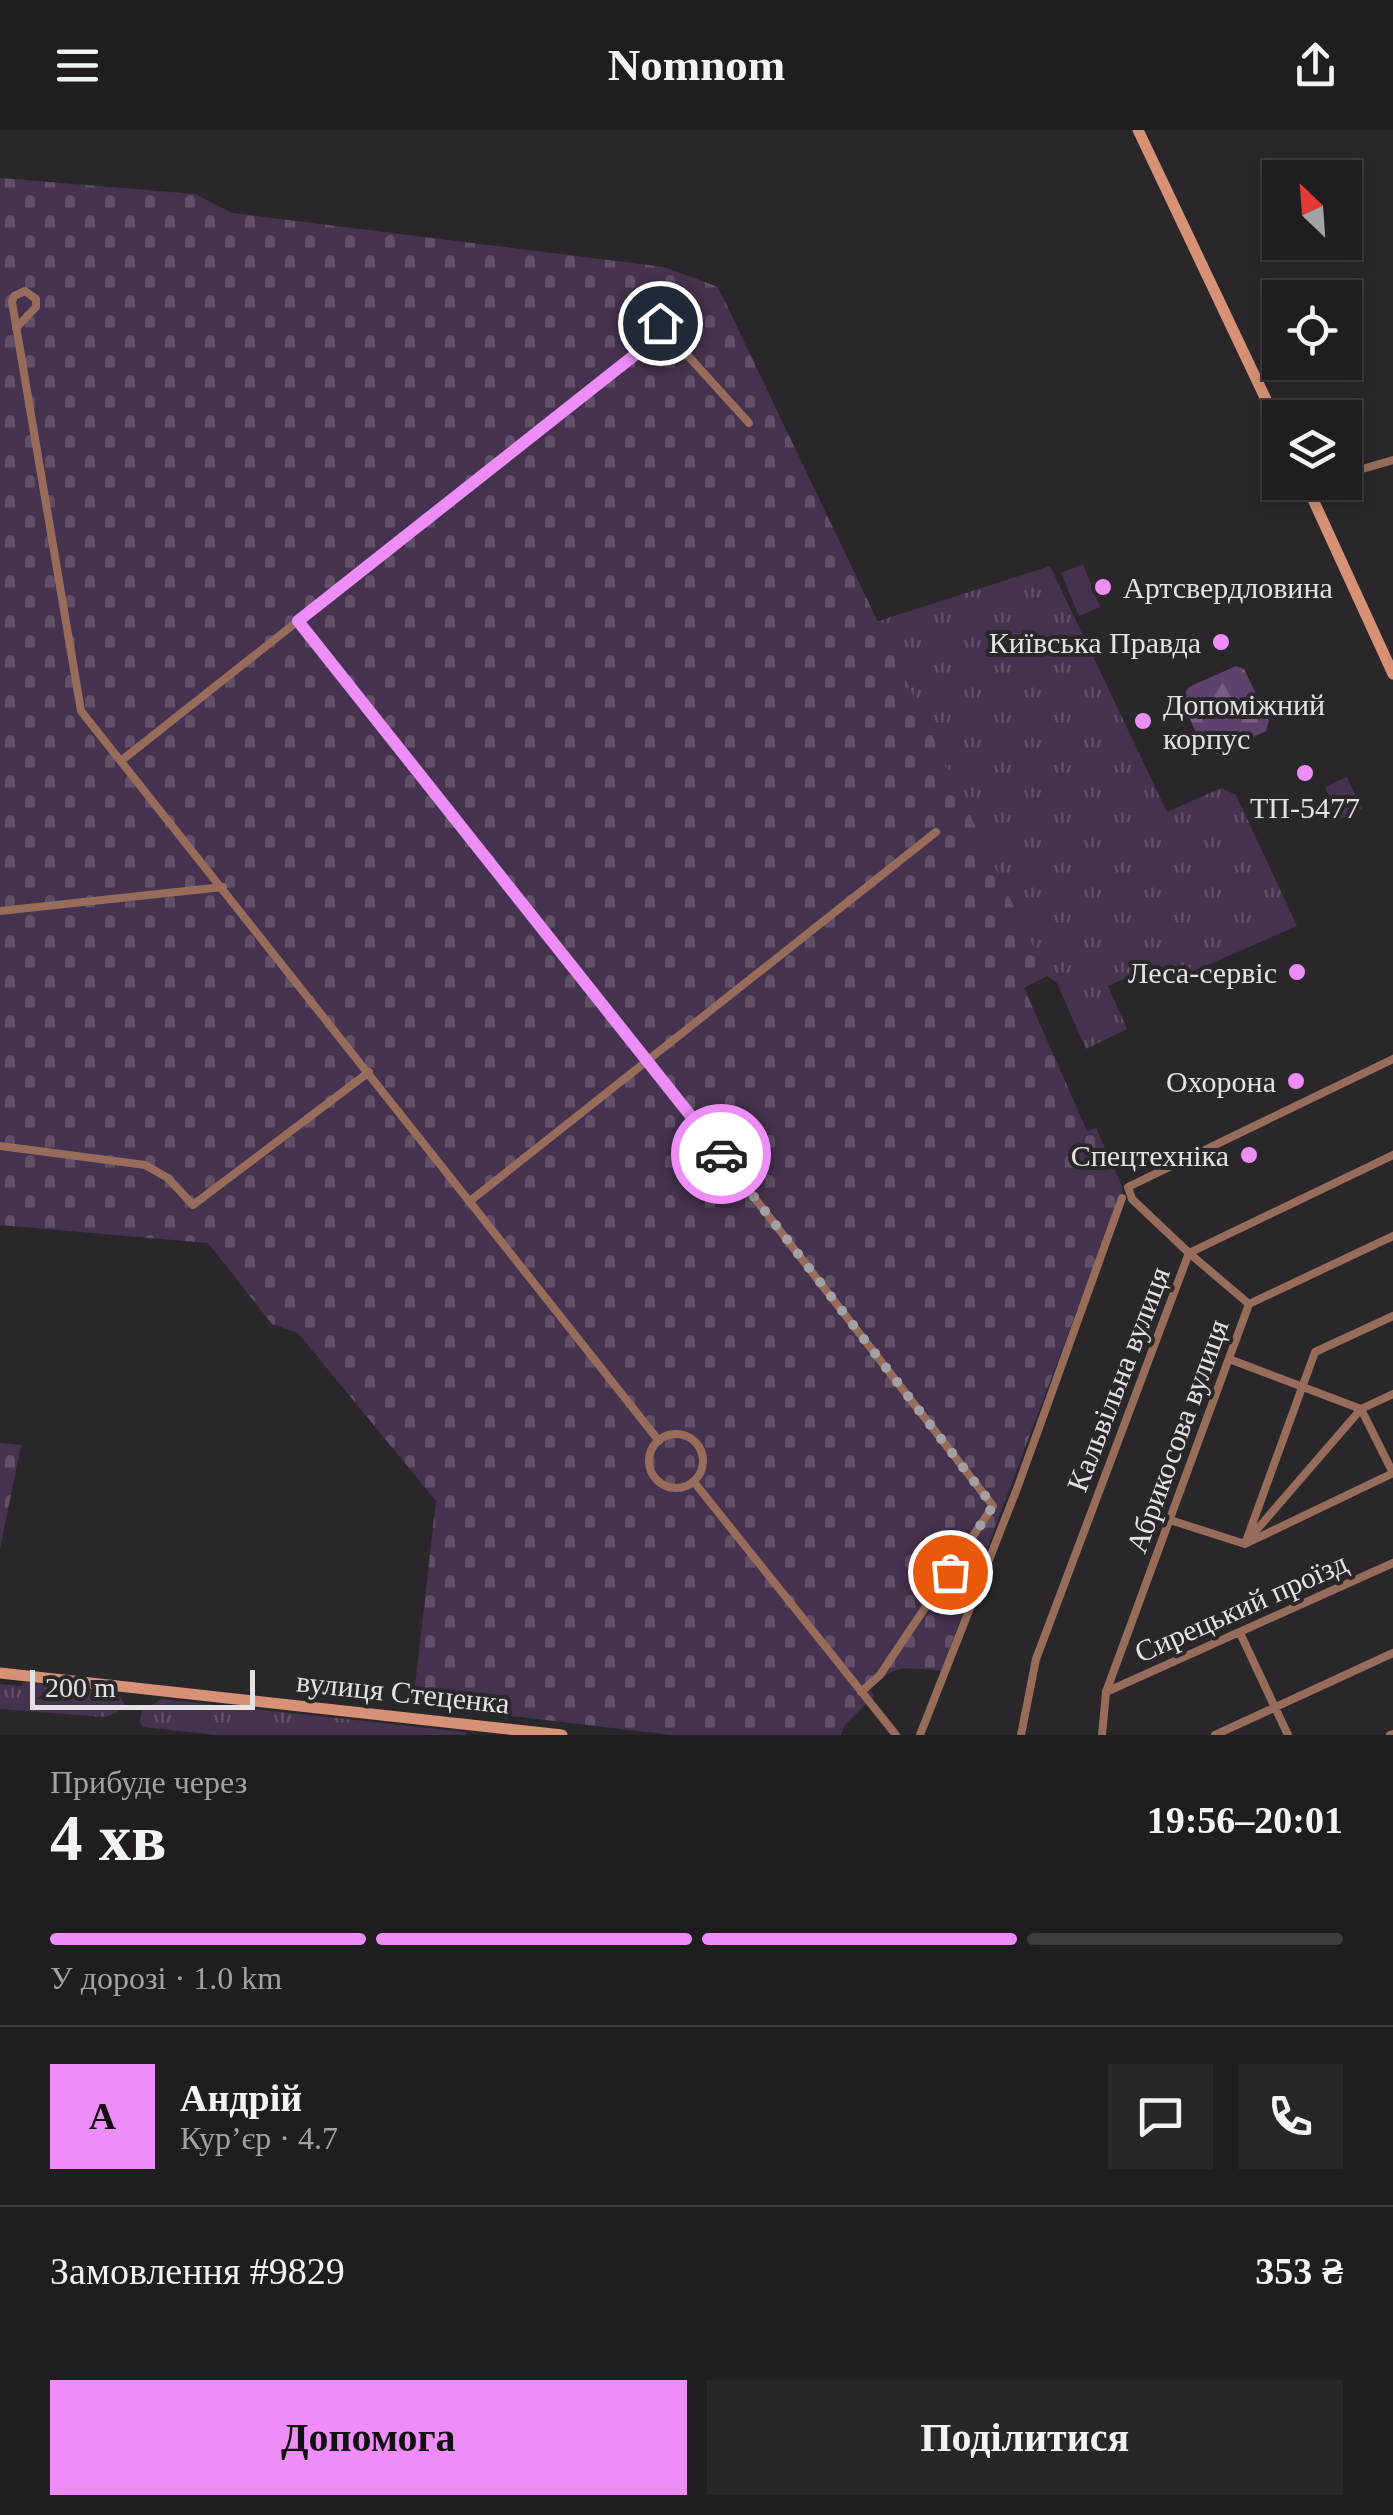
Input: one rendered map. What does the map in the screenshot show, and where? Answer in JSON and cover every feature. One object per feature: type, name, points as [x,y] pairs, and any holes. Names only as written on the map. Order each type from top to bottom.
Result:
[{"type":"main road","points":[[1138,130],[1266,400]]},
{"type":"main road","points":[[1316,500],[1393,674]]},
{"type":"main road","name":"вулиця Стеценка","points":[[0,1672],[562,1735]]},
{"type":"street","points":[[16,328],[36,307],[36,300],[24,291],[14,296],[12,302],[16,328],[81,711],[659,1440]]},
{"type":"street","points":[[655,339],[653,330],[660,323],[670,325],[671,337],[749,422]]},
{"type":"street","points":[[655,339],[664,342],[671,337]]},
{"type":"street","points":[[122,760],[655,339]]},
{"type":"street","points":[[1362,469],[1393,460]]},
{"type":"street","points":[[298,621],[993,1506],[880,1675],[861,1692]]},
{"type":"street","points":[[470,1200],[936,832]]},
{"type":"street","points":[[0,911],[222,887]]},
{"type":"street","points":[[1249,1304],[1132,1199],[1128,1187],[1393,1059]]},
{"type":"street","points":[[0,1146],[145,1164],[168,1178],[193,1205],[369,1072]]},
{"type":"street","name":"Кальвільна вулиця","points":[[1021,1735],[1036,1659],[1189,1253],[1393,1155]]},
{"type":"street","points":[[920,1735],[1018,1486],[1122,1198]]},
{"type":"street","name":"Абрикосова вулиця","points":[[1102,1735],[1106,1692],[1249,1304],[1393,1236]]},
{"type":"street","points":[[1245,1544],[1315,1352],[1393,1316]]},
{"type":"street","points":[[1170,1520],[1245,1544],[1393,1474],[1361,1408],[1229,1358]]},
{"type":"street","points":[[1245,1544],[1361,1408],[1393,1394]]},
{"type":"street","points":[[676,1434],[698,1446],[702,1468],[694,1482],[672,1488],[657,1480],[650,1464],[653,1447],[659,1440],[676,1434]]},
{"type":"street","points":[[694,1482],[896,1735]]},
{"type":"street","name":"Сирецький проїзд","points":[[1106,1692],[1393,1563]]},
{"type":"street","points":[[1240,1634],[1288,1735]]},
{"type":"street","points":[[1214,1735],[1393,1653]]},
{"type":"green space","points":[[0,178],[195,194],[232,213],[664,267],[718,287],[1047,976],[1024,988],[1087,1131],[1096,1128],[1123,1188],[941,1671],[910,1668],[888,1674],[870,1689],[874,1696],[844,1726],[841,1735],[671,1735],[413,1704],[436,1501],[298,1333],[272,1324],[208,1243],[0,1225]]},
{"type":"green space","points":[[1083,564],[1100,607],[1079,616],[1061,573]]},
{"type":"green space","points":[[1050,566],[1167,812],[1221,788],[1236,795],[1297,926],[1166,983],[1137,976],[1108,986],[1127,1029],[1086,1049],[1057,983],[1047,976],[876,622]]},
{"type":"green space","points":[[1236,666],[1244,669],[1269,721],[1266,731],[1217,754],[1203,748],[1181,699],[1189,687]]},
{"type":"green space","points":[[1347,777],[1362,809],[1340,819],[1325,787]]},
{"type":"green space","points":[[0,1443],[21,1445],[0,1549]]},
{"type":"green space","points":[[23,1682],[118,1693],[124,1704],[116,1713],[104,1717],[0,1709],[0,1684],[22,1686]]},
{"type":"green space","points":[[162,1699],[466,1735],[216,1735],[143,1727],[142,1711]]},
{"type":"way so far","points":[[721,1154],[993,1506],[950,1572]]},
{"type":"place","name":"Артсвердловина","points":[[1103,587]]},
{"type":"place","name":"Київська Правда","points":[[1221,642]]},
{"type":"place","name":"Допоміжний корпус","points":[[1143,721]]},
{"type":"place","name":"ТП-5477","points":[[1305,773]]},
{"type":"place","name":"Леса-сервіс","points":[[1297,972]]},
{"type":"place","name":"Охорона","points":[[1296,1081]]},
{"type":"place","name":"Спецтехніка","points":[[1249,1155]]},
{"type":"route","points":[[660,323],[653,330],[655,339],[298,621],[721,1154]]}]
